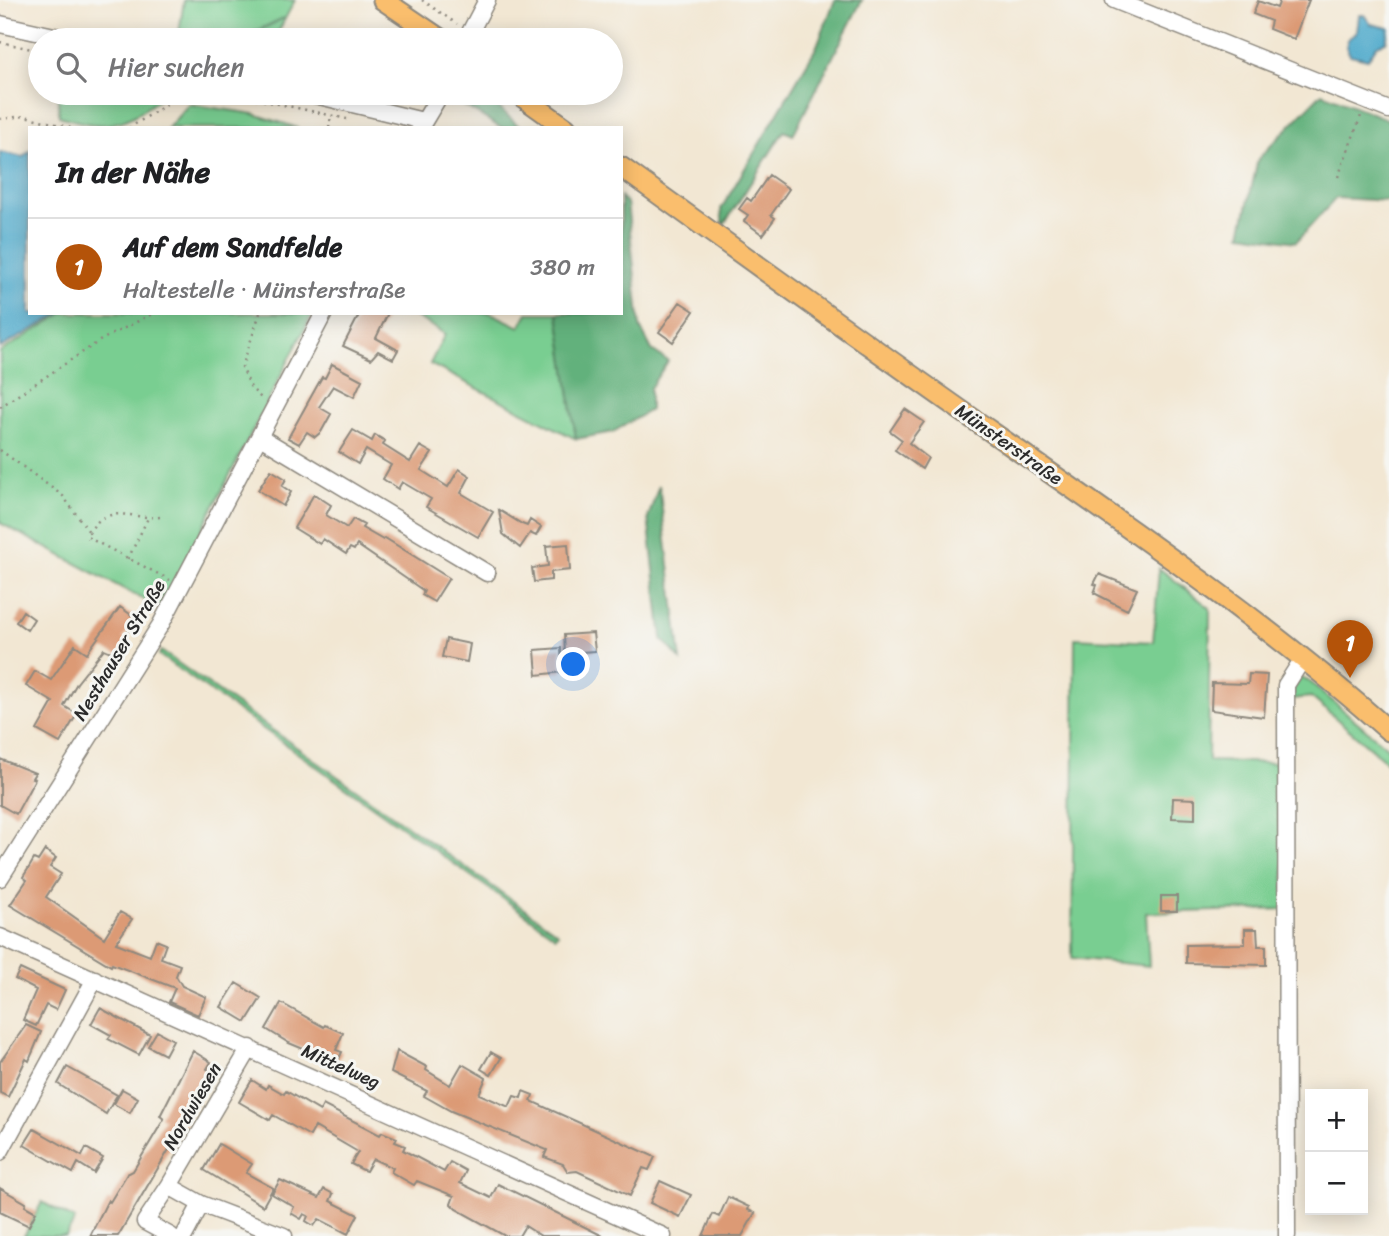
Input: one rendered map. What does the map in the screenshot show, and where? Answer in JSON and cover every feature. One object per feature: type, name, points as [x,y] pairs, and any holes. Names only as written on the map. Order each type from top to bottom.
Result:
[{"type":"main road","points":[[383,0],[424,28]]},
{"type":"main road","points":[[521,105],[562,126]]},
{"type":"main road","name":"Münsterstraße","points":[[623,168],[734,251],[1116,519],[1302,660],[1389,731]]},
{"type":"street","points":[[473,28],[487,0]]},
{"type":"street","points":[[1114,0],[1389,110]]},
{"type":"street","points":[[0,24],[28,30]]},
{"type":"street","points":[[351,105],[421,124],[434,105]]},
{"type":"street","name":"Nesthauser Straße","points":[[0,878],[182,587],[323,315]]},
{"type":"street","points":[[260,437],[487,573]]},
{"type":"street","points":[[1287,1236],[1286,685],[1302,660]]},
{"type":"street","name":"Mittelweg","points":[[0,937],[663,1236]]},
{"type":"street","points":[[0,1152],[95,979]]},
{"type":"street","name":"Nordwiesen","points":[[171,1236],[145,1222],[250,1048]]},
{"type":"street","points":[[169,1186],[201,1204],[284,1236]]},
{"type":"street","points":[[184,1236],[201,1204]]},
{"type":"path","points":[[422,0],[457,28]]},
{"type":"path","points":[[0,41],[28,48]]},
{"type":"path","points":[[1338,177],[1367,100]]},
{"type":"path","points":[[132,126],[166,105]]},
{"type":"path","points":[[282,105],[331,116],[329,126]]},
{"type":"path","points":[[0,119],[25,116],[63,126]]},
{"type":"path","points":[[0,407],[101,340],[151,315]]},
{"type":"path","points":[[259,315],[242,367],[251,388],[274,412]]},
{"type":"path","points":[[0,450],[64,496],[89,532]]},
{"type":"path","points":[[160,517],[148,518],[124,512],[101,519],[87,537],[182,587]]},
{"type":"path","points":[[128,559],[148,518]]},
{"type":"green space","points":[[184,0],[295,0],[280,28],[264,28],[284,18],[263,28],[180,28]]},
{"type":"green space","points":[[835,0],[862,0],[793,135],[784,131],[723,226],[721,209],[816,48]]},
{"type":"green space","points":[[1322,93],[1389,120],[1389,201],[1336,198],[1296,242],[1241,234],[1258,159]]},
{"type":"green space","points":[[59,105],[150,105],[132,117],[112,124],[92,124],[59,116]]},
{"type":"green space","points":[[188,105],[196,105],[254,114],[292,126],[170,126]]},
{"type":"green space","points":[[463,105],[496,105],[519,126],[498,126]]},
{"type":"green space","points":[[623,200],[627,203],[640,327],[652,350],[668,361],[650,388],[650,410],[613,432],[576,439],[558,315],[623,315]]},
{"type":"green space","points":[[61,315],[312,315],[161,609],[0,523],[0,352]]},
{"type":"green space","points":[[413,315],[495,315],[520,327],[527,315],[558,315],[576,439],[430,364],[445,334]]},
{"type":"green space","points":[[659,485],[681,660],[662,639],[648,518]]},
{"type":"green space","points":[[1159,568],[1210,608],[1208,761],[1282,763],[1285,909],[1146,913],[1149,966],[1072,958],[1075,638],[1153,642]]},
{"type":"green space","points":[[161,651],[558,933],[556,936],[159,655]]},
{"type":"green space","points":[[1301,678],[1309,681],[1389,749],[1389,764],[1311,697],[1292,699],[1292,690]]},
{"type":"green space","points":[[42,1202],[75,1220],[66,1236],[24,1236]]},
{"type":"water","points":[[1359,15],[1364,15],[1371,24],[1389,28],[1386,42],[1377,45],[1368,59],[1350,55],[1346,47],[1348,39],[1357,32]]},
{"type":"water","points":[[0,152],[23,157],[28,153],[28,315],[58,315],[0,348]]},
{"type":"building","points":[[1280,0],[1309,0],[1294,39],[1269,29],[1271,21],[1253,14],[1258,1],[1277,8]]},
{"type":"building","points":[[769,175],[789,189],[771,215],[775,218],[763,235],[744,221],[748,215],[739,209],[747,198],[751,201]]},
{"type":"building","points":[[680,302],[694,311],[673,342],[659,332]]},
{"type":"building","points":[[359,315],[387,315],[376,338],[398,350],[393,359],[378,351],[371,359],[343,346]]},
{"type":"building","points":[[332,364],[362,380],[354,397],[333,386],[319,407],[331,414],[321,432],[315,437],[307,432],[299,444],[288,438]]},
{"type":"building","points":[[905,409],[924,422],[909,443],[928,458],[922,469],[895,450],[902,440],[890,431]]},
{"type":"building","points":[[353,430],[372,441],[375,435],[385,441],[383,445],[410,462],[420,446],[432,453],[421,470],[448,487],[459,469],[470,476],[461,493],[493,512],[478,537],[426,507],[431,499],[402,482],[398,489],[383,479],[391,465],[366,450],[358,464],[339,452]]},
{"type":"building","points":[[271,470],[286,479],[282,486],[291,492],[283,506],[258,490]]},
{"type":"building","points":[[314,494],[331,505],[326,515],[347,528],[353,519],[364,525],[362,528],[383,540],[385,538],[449,578],[434,602],[422,595],[424,591],[357,545],[354,550],[350,548],[346,554],[323,539],[320,544],[294,528]]},
{"type":"building","points":[[499,510],[522,524],[527,526],[530,520],[541,527],[536,536],[530,533],[520,548],[503,534]]},
{"type":"building","points":[[568,544],[570,570],[551,572],[551,580],[534,582],[532,568],[548,566],[546,546]]},
{"type":"building","points":[[1099,574],[1137,589],[1127,610],[1094,593],[1097,585],[1094,584]]},
{"type":"building","points":[[120,607],[137,619],[123,638],[127,641],[118,655],[104,649],[77,683],[64,706],[77,714],[60,743],[37,730],[53,702],[26,686],[35,671],[51,680],[75,645],[87,653]]},
{"type":"building","points":[[23,611],[34,619],[27,630],[16,622]]},
{"type":"building","points":[[593,633],[595,651],[565,653],[564,635]]},
{"type":"building","points":[[446,639],[470,644],[467,662],[442,657]]},
{"type":"building","points":[[561,648],[562,672],[537,675],[535,650]]},
{"type":"building","points":[[1249,674],[1267,675],[1264,717],[1211,710],[1212,683],[1248,684]]},
{"type":"building","points":[[0,759],[35,773],[32,778],[35,779],[16,814],[0,805]]},
{"type":"building","points":[[1173,798],[1195,799],[1195,819],[1172,818]]},
{"type":"building","points":[[45,850],[56,858],[50,867],[61,874],[46,897],[104,938],[120,912],[132,919],[116,943],[150,956],[156,940],[166,944],[161,958],[180,965],[176,976],[182,986],[206,997],[198,1015],[169,1002],[175,988],[112,964],[111,966],[10,905],[27,880],[23,877],[34,859],[38,861]]},
{"type":"building","points":[[1161,896],[1177,896],[1177,911],[1161,911]]},
{"type":"building","points":[[1245,929],[1257,929],[1258,946],[1266,946],[1266,965],[1186,963],[1186,945],[1245,944]]},
{"type":"building","points":[[20,969],[65,990],[56,1010],[46,1005],[36,1026],[23,1020],[36,990],[15,979]]},
{"type":"building","points":[[236,983],[261,998],[246,1022],[221,1007]]},
{"type":"building","points":[[281,1003],[324,1027],[325,1025],[343,1033],[336,1050],[342,1052],[337,1063],[289,1043],[266,1029]]},
{"type":"building","points":[[100,1008],[150,1035],[139,1055],[108,1039],[111,1035],[91,1024]]},
{"type":"building","points":[[26,1025],[41,1032],[29,1061],[26,1059],[8,1097],[0,1093],[0,1062]]},
{"type":"building","points":[[157,1031],[173,1040],[165,1055],[148,1046]]},
{"type":"building","points":[[193,1051],[211,1062],[207,1069],[214,1073],[118,1236],[90,1236],[108,1200],[110,1202],[127,1174],[133,1171],[164,1119],[160,1116]]},
{"type":"building","points":[[397,1051],[427,1067],[426,1070],[450,1085],[462,1064],[486,1078],[479,1094],[509,1107],[514,1096],[521,1098],[523,1091],[533,1095],[531,1101],[655,1157],[649,1170],[643,1168],[630,1196],[577,1171],[568,1172],[563,1164],[544,1157],[547,1150],[451,1111],[424,1096],[427,1091],[391,1073]]},
{"type":"building","points":[[491,1052],[501,1058],[491,1075],[481,1069]]},
{"type":"building","points":[[67,1067],[117,1095],[106,1114],[58,1084]]},
{"type":"building","points":[[252,1080],[266,1089],[268,1085],[284,1094],[286,1091],[320,1111],[323,1105],[380,1135],[382,1132],[397,1138],[395,1142],[405,1146],[403,1150],[444,1172],[450,1162],[466,1171],[460,1183],[491,1198],[498,1184],[603,1236],[541,1236],[525,1226],[519,1236],[505,1236],[456,1209],[451,1204],[454,1196],[417,1181],[414,1185],[391,1172],[393,1168],[373,1159],[366,1171],[363,1170],[351,1164],[358,1152],[315,1127],[310,1136],[273,1115],[270,1120],[239,1102]]},
{"type":"building","points":[[122,1089],[138,1098],[130,1113],[114,1104]]},
{"type":"building","points":[[34,1129],[82,1156],[86,1148],[103,1158],[94,1173],[78,1163],[73,1173],[24,1145]]},
{"type":"building","points":[[219,1144],[252,1164],[246,1173],[273,1188],[263,1206],[204,1170]]},
{"type":"building","points":[[280,1180],[319,1198],[324,1189],[333,1194],[330,1201],[358,1215],[348,1234],[319,1219],[314,1226],[306,1221],[308,1216],[304,1214],[301,1219],[291,1213],[294,1207],[272,1194]]},
{"type":"building","points":[[660,1181],[691,1195],[680,1217],[650,1203]]},
{"type":"building","points":[[0,1188],[36,1212],[29,1226],[0,1212]]},
{"type":"building","points":[[728,1197],[749,1207],[748,1210],[755,1213],[742,1236],[703,1236],[713,1214],[719,1217]]},
{"type":"place","name":"Auf dem Sandfelde","points":[[1350,678]]}]
